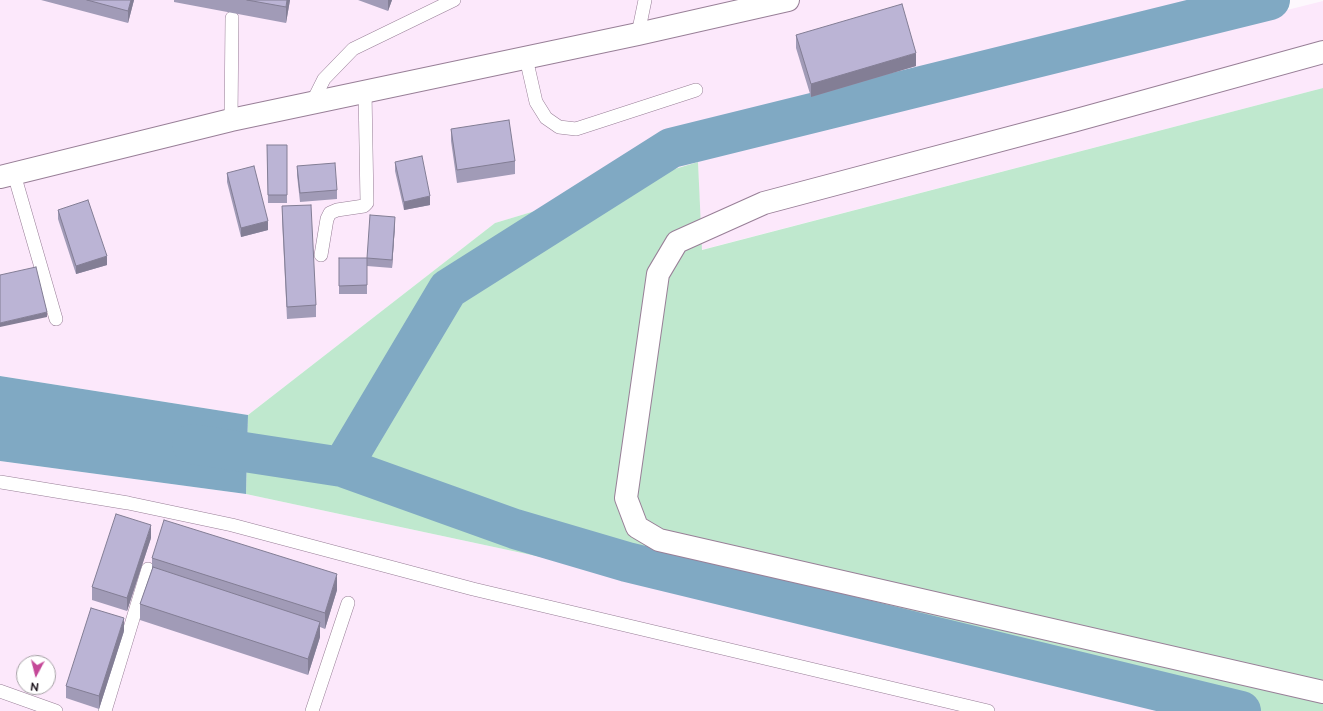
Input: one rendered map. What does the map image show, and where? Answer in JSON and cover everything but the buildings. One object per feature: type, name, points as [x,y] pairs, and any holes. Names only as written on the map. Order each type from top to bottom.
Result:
[{"type":"street","points":[[7,175],[231,120],[638,34],[788,0]]},
{"type":"street","points":[[1323,52],[1080,119],[764,203],[677,242],[658,274],[626,498],[637,527],[659,540],[1323,692]]},
{"type":"lane","points":[[312,103],[324,79],[353,49],[454,0]]},
{"type":"lane","points":[[638,34],[645,0]]},
{"type":"lane","points":[[231,120],[232,18]]},
{"type":"lane","points":[[526,58],[536,102],[546,118],[559,127],[576,130],[696,90]]},
{"type":"lane","points":[[321,255],[327,219],[330,213],[338,210],[364,206],[367,203],[365,91]]},
{"type":"lane","points":[[7,175],[56,319]]},
{"type":"lane","points":[[0,482],[128,503],[232,525],[473,589],[988,711]]},
{"type":"lane","points":[[105,711],[148,569]]},
{"type":"lane","points":[[312,711],[348,603]]},
{"type":"lane","points":[[0,691],[56,711]]},
{"type":"shaded area","points":[[0,0],[1252,0],[1255,18],[1323,1],[1323,88],[701,250],[698,162],[495,223],[248,415],[0,376]]},
{"type":"shaded area","points":[[0,461],[246,494],[639,578],[1206,711],[0,711]]},
{"type":"green space","points":[[1323,88],[1323,711],[1206,711],[639,578],[246,494],[248,415],[495,223],[698,162],[702,250]]},
{"type":"water","points":[[0,376],[248,415],[246,494],[0,461]]},
{"type":"waterway","points":[[342,467],[448,289],[671,148],[1270,0]]},
{"type":"waterway","points":[[192,444],[342,467],[515,529],[627,562],[1241,711]]}]
